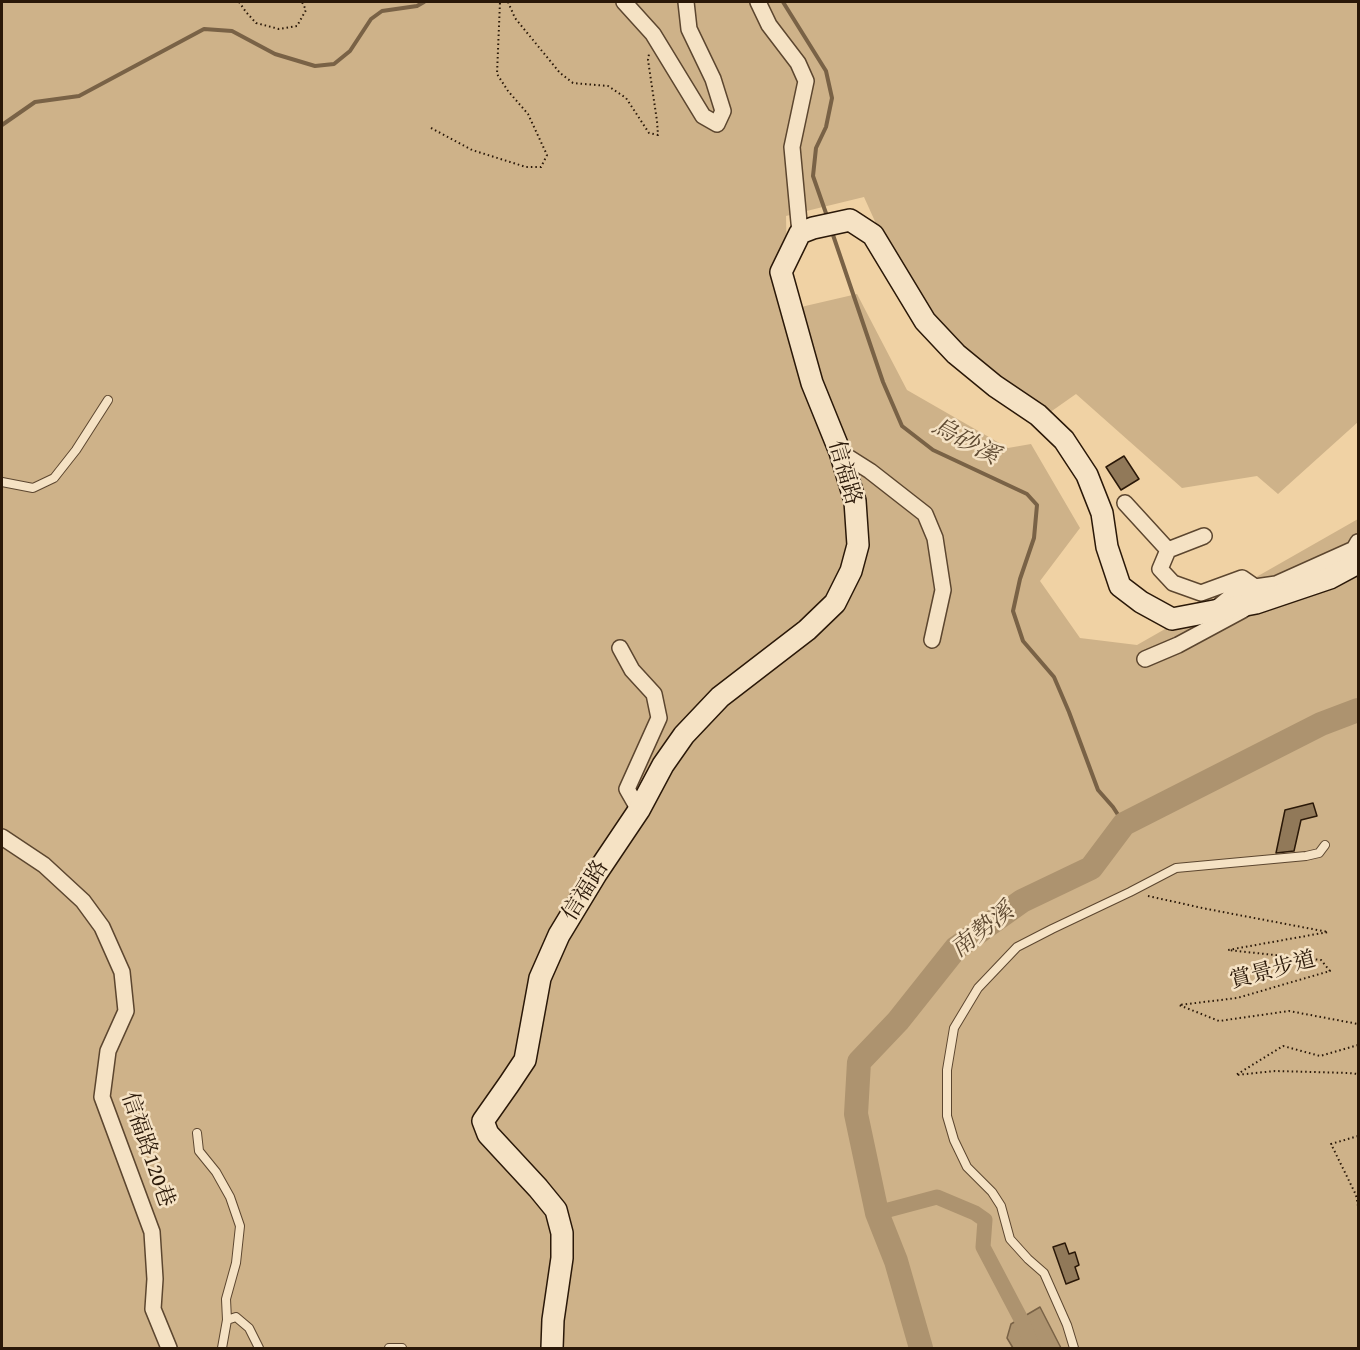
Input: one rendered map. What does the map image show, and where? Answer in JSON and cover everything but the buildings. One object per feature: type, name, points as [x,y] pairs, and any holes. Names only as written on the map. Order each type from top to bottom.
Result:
[{"type":"street","points":[[624,2],[653,34],[703,116],[717,124],[723,111],[713,79],[689,29],[686,2]]},
{"type":"street","points":[[758,2],[769,25],[798,63],[806,81],[792,147],[800,233],[850,220],[873,235],[925,321],[956,354],[995,386],[1038,415],[1064,440],[1087,475],[1102,513],[1107,547],[1120,586],[1141,602],[1172,619],[1214,611],[1256,595],[1330,578],[1359,563]]},
{"type":"street","name":"信福路","points":[[552,1348],[553,1320],[562,1258],[562,1233],[556,1210],[488,1134],[483,1121],[525,1060],[540,978],[559,935],[639,810],[663,765],[684,735],[720,697],[807,630],[835,603],[851,572],[858,545],[855,501],[840,452],[812,383],[781,272],[800,233]]},
{"type":"street","points":[[840,452],[870,471],[926,514],[935,538],[943,590],[932,640]]},
{"type":"street","points":[[1125,503],[1168,550]]},
{"type":"street","points":[[1204,536],[1168,550],[1161,569],[1173,583],[1201,592],[1242,578],[1256,595]]},
{"type":"street","points":[[1145,659],[1178,645],[1276,584],[1354,549],[1359,542]]},
{"type":"street","points":[[621,648],[632,670],[654,694],[659,718],[627,789],[639,810]]},
{"type":"street","name":"信福路120巷","points":[[2,837],[44,865],[83,901],[102,927],[122,972],[126,1011],[108,1052],[102,1096],[152,1232],[155,1280],[153,1309],[169,1348]]},
{"type":"lane","points":[[2,482],[33,488],[54,478],[76,450],[108,400]]},
{"type":"lane","points":[[1074,1348],[1044,1273],[1010,1239],[1001,1206],[992,1192],[967,1167],[954,1140],[947,1116],[947,1070],[954,1028],[978,988],[1017,947],[1176,868],[1305,856],[1319,853],[1325,845]]},
{"type":"lane","points":[[197,1134],[199,1150],[216,1172],[230,1197],[240,1226],[236,1263],[226,1299],[227,1320],[222,1348]]},
{"type":"lane","points":[[227,1320],[236,1317],[243,1322],[249,1328],[259,1348]]},
{"type":"lane","points":[[389,1348],[402,1348]]},
{"type":"path","points":[[239,2],[256,23],[279,28],[297,26],[306,10],[302,2]]},
{"type":"path","points":[[431,128],[472,150],[526,167],[541,167],[547,155],[533,124],[497,74],[500,2]]},
{"type":"path","points":[[508,2],[515,18],[560,73],[573,83],[608,86],[626,98],[649,133],[658,135],[648,60],[653,34]]},
{"type":"path","name":"賞景步道","points":[[1130,892],[1328,932],[1228,950],[1321,960],[1330,972],[1237,998],[1179,1005],[1219,1021],[1289,1011],[1359,1024]]},
{"type":"path","points":[[1359,1045],[1320,1056],[1283,1046],[1236,1075],[1275,1071],[1359,1074]]},
{"type":"path","points":[[1359,1136],[1332,1144],[1359,1206]]},
{"type":"shaded area","points":[[2,2],[1358,2],[1358,422],[1278,494],[1257,476],[1182,488],[1076,394],[1039,420],[919,319],[864,197],[786,216],[788,310],[857,294],[907,390],[1008,448],[1031,444],[1080,528],[1040,581],[1080,638],[1137,645],[1358,519],[1358,1348],[2,1348]]},
{"type":"shaded area","points":[[1040,1307],[1061,1348],[1013,1348],[1007,1338],[1011,1324]]},
{"type":"waterway","points":[[2,125],[35,102],[79,96],[204,29],[232,31],[275,54],[315,66],[334,64],[350,51],[371,19],[382,11],[417,6],[424,2]]},
{"type":"waterway","name":"烏砂溪","points":[[783,2],[826,71],[832,98],[826,127],[816,148],[813,176],[828,219]]},
{"type":"waterway","name":"烏砂溪","points":[[832,232],[883,382],[902,426],[933,450],[1027,494],[1037,505],[1034,538],[1020,579],[1013,611],[1023,641],[1054,677],[1098,790],[1124,824]]},
{"type":"waterway","name":"南勢溪","points":[[921,1348],[896,1261],[877,1213],[856,1114],[859,1062],[898,1021],[956,948],[1022,901],[1091,868],[1124,824],[1321,724],[1358,710]]},
{"type":"waterway","points":[[877,1213],[937,1197],[975,1213],[985,1220],[983,1247],[1023,1323],[1033,1348]]}]
